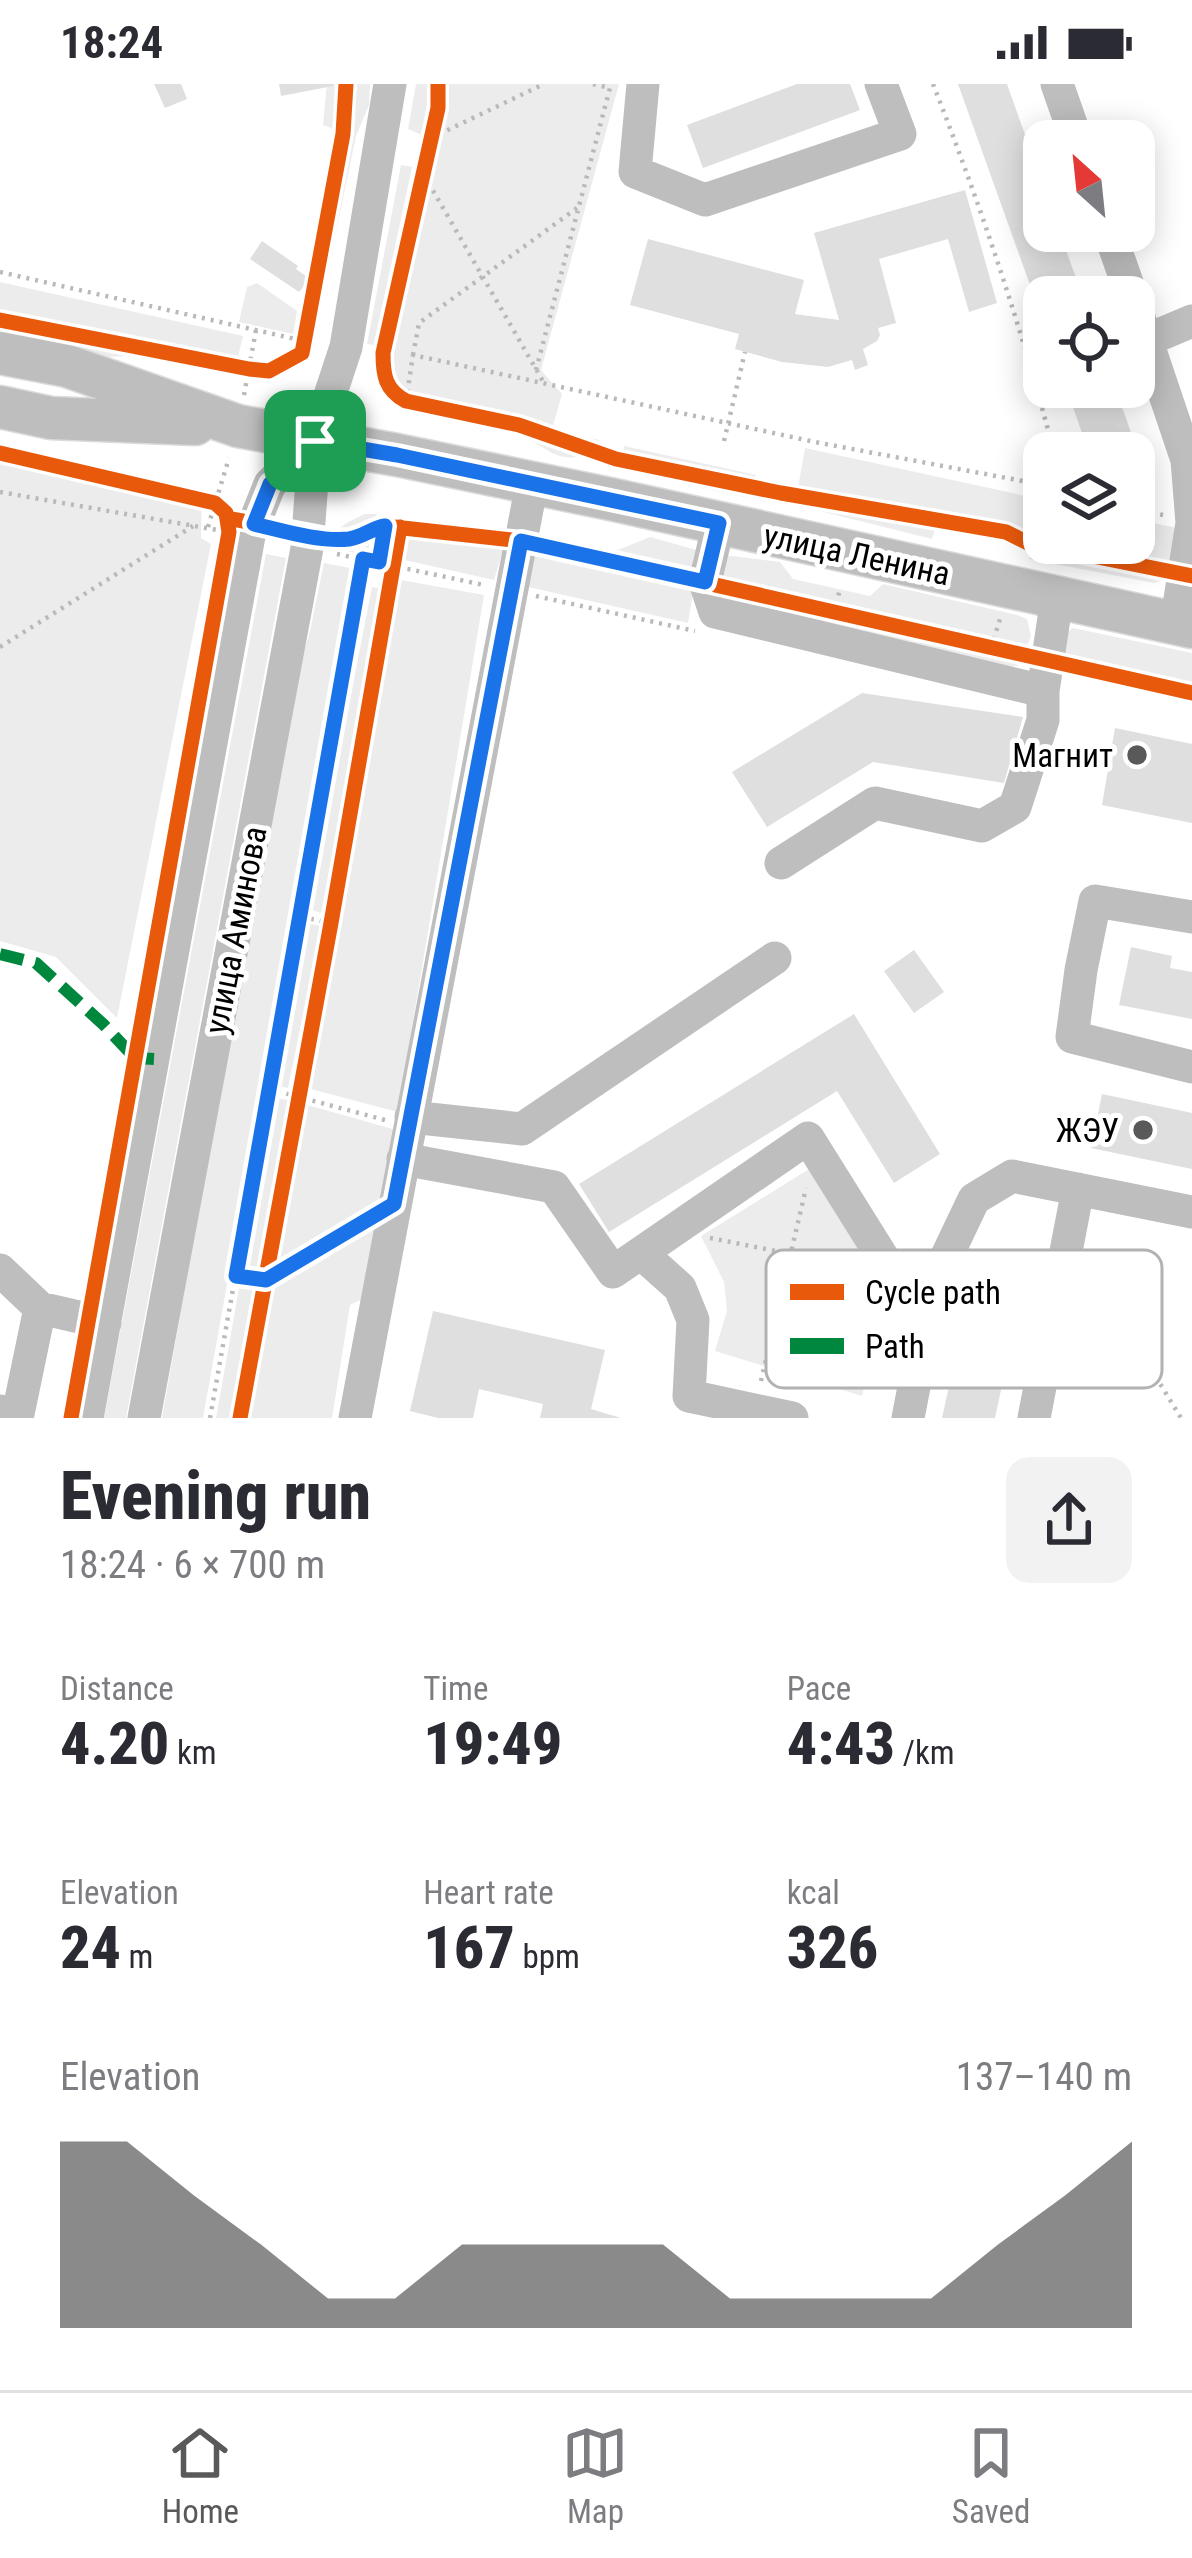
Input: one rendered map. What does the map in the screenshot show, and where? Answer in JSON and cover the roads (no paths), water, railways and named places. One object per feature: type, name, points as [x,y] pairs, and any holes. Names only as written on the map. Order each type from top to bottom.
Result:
[{"type":"main road","name":"улица Ленина","points":[[0,353],[67,366],[238,426],[532,483],[1184,626]]},
{"type":"main road","name":"улица Ленина","points":[[0,407],[51,418],[238,426]]},
{"type":"street","name":"улица Аминова","points":[[144,1418],[317,543],[315,441],[346,347],[390,84]]},
{"type":"street","points":[[621,85],[635,172],[705,200],[900,134],[881,84]]},
{"type":"street","points":[[1057,84],[1070,120]]},
{"type":"street","points":[[1155,337],[1192,321]]},
{"type":"street","points":[[1155,364],[1187,460],[1192,523],[1184,626]]},
{"type":"street","name":"улица Аминова","points":[[87,1418],[249,536],[237,525],[270,484],[315,441]]},
{"type":"street","points":[[355,1418],[532,483]]},
{"type":"street","points":[[719,523],[705,582],[715,612],[1045,676]]},
{"type":"street","points":[[781,863],[875,802],[982,826],[1015,807],[1043,720],[1057,598]]},
{"type":"street","points":[[1192,917],[1095,901],[1072,1036],[1192,1067]]},
{"type":"street","points":[[407,1134],[522,1129],[775,958]]},
{"type":"street","points":[[407,1134],[554,1187],[613,1272],[808,1138],[877,1250]]},
{"type":"street","points":[[950,1250],[974,1199],[1012,1176],[1192,1212]]},
{"type":"street","points":[[1066,1250],[1078,1190]]},
{"type":"street","points":[[642,1254],[680,1288],[693,1320],[689,1396],[792,1418]]},
{"type":"street","points":[[0,1270],[40,1308],[105,1323]]},
{"type":"street","points":[[0,1411],[18,1414],[40,1308]]},
{"type":"street","points":[[908,1418],[914,1388]]},
{"type":"street","points":[[1034,1418],[1040,1388]]},
{"type":"place","name":"Магнит","points":[[1137,755]]},
{"type":"place","name":"ЖЭУ","points":[[1143,1130]]}]
